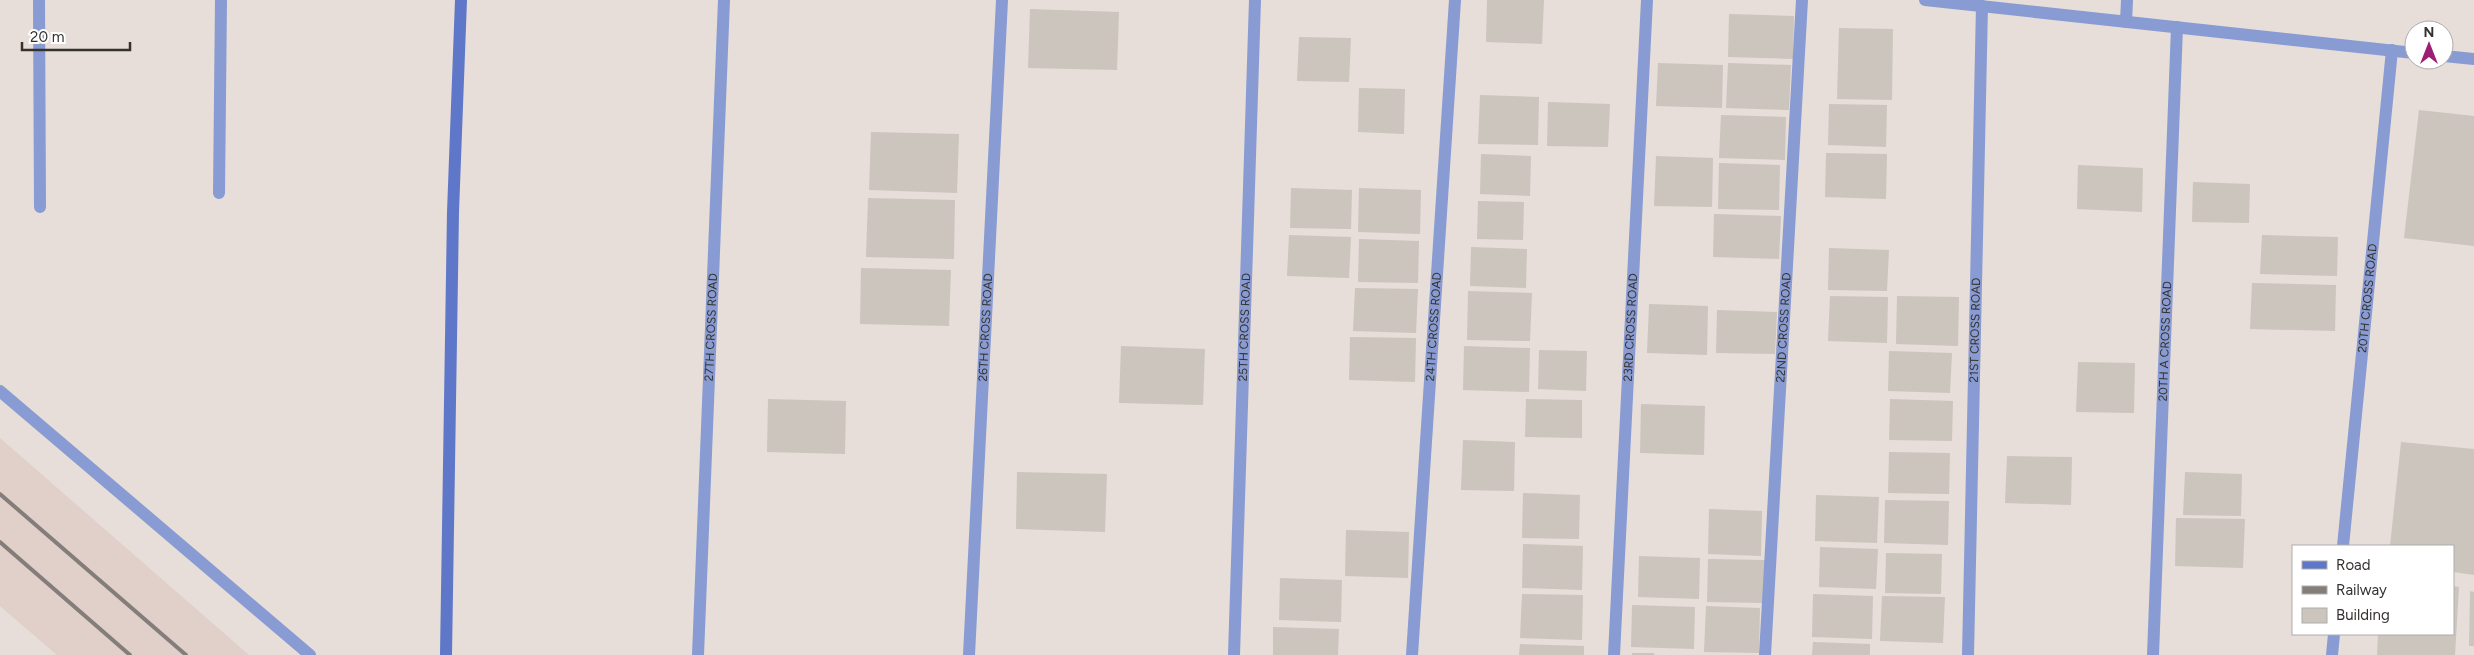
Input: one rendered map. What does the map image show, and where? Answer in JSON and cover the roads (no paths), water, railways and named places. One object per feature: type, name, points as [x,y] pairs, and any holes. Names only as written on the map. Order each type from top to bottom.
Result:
[{"type":"street","points":[[39,0],[40,207]]},
{"type":"street","points":[[220,192],[221,0]]},
{"type":"street","points":[[446,655],[453,212],[462,0]]},
{"type":"street","name":"27TH CROSS ROAD","points":[[698,655],[724,0]]},
{"type":"street","name":"26TH CROSS ROAD","points":[[969,655],[1002,0]]},
{"type":"street","name":"25TH CROSS ROAD","points":[[1234,655],[1255,0]]},
{"type":"street","name":"24TH CROSS ROAD","points":[[1412,655],[1455,0]]},
{"type":"street","name":"23RD CROSS ROAD","points":[[1614,655],[1647,0]]},
{"type":"street","name":"22ND CROSS ROAD","points":[[1766,655],[1802,0]]},
{"type":"street","points":[[1926,0],[2404,52]]},
{"type":"street","points":[[2126,22],[2127,0]]},
{"type":"street","name":"21ST CROSS ROAD","points":[[1968,655],[1982,6]]},
{"type":"street","name":"20TH A CROSS ROAD","points":[[2153,655],[2177,27]]},
{"type":"street","name":"20TH CROSS ROAD","points":[[2343,545],[2392,50]]},
{"type":"street","points":[[2454,57],[2474,59]]},
{"type":"street","points":[[0,391],[310,655]]},
{"type":"street","points":[[2332,655],[2334,635]]},
{"type":"railway","points":[[0,494],[186,655]]},
{"type":"railway","points":[[0,542],[130,655]]}]
